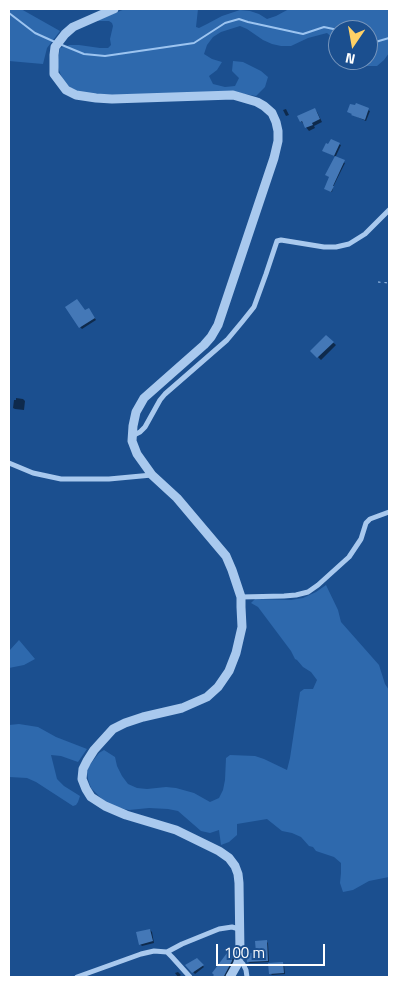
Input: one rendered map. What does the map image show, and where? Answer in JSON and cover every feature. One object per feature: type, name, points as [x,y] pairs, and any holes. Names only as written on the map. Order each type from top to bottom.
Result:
[{"type":"street","points":[[114,9],[73,27],[55,47],[54,74],[66,90],[76,95],[112,99],[232,95],[257,102],[264,106],[272,113],[278,131],[274,158],[218,325],[204,345],[144,398],[136,412],[132,426],[132,441],[137,454],[152,475],[177,498],[226,556],[241,597],[242,627],[236,653],[229,671],[218,687],[207,697],[194,704],[143,717],[114,729],[94,750],[83,769],[82,779],[91,797],[104,806],[126,815],[176,830],[219,851],[229,858],[235,866],[238,874],[239,960],[230,977]]},
{"type":"street","points":[[132,436],[140,432],[145,426],[165,394],[227,340],[254,307],[277,241],[324,247],[349,244],[365,234],[389,210]]},
{"type":"street","points":[[9,463],[32,473],[62,479],[109,479],[152,475]]},
{"type":"street","points":[[241,597],[284,596],[308,592],[349,558],[361,539],[366,523],[370,519],[389,512]]},
{"type":"street","points":[[77,977],[141,954],[154,951],[167,952],[219,929],[232,927],[239,929]]},
{"type":"street","points":[[167,952],[190,977]]},
{"type":"street","points":[[239,960],[246,970],[247,977]]},
{"type":"path","points":[[378,282],[389,283]]},
{"type":"shaded area","points":[[9,9],[21,9],[60,31],[47,48],[43,64],[9,61]]},
{"type":"shaded area","points":[[125,9],[198,9],[196,27],[199,28],[222,16],[240,10],[259,14],[267,19],[289,9],[389,9],[389,53],[378,65],[378,20],[328,20],[328,34],[308,38],[291,46],[272,44],[240,26],[221,32],[213,37],[207,45],[204,54],[222,62],[217,70],[209,76],[213,84],[225,87],[235,86],[239,78],[232,71],[233,61],[243,62],[261,71],[268,77],[265,87],[256,96],[233,92],[89,94],[73,90],[64,83],[57,65],[60,48],[79,45],[108,48],[111,45],[112,23],[109,21],[95,21]]},
{"type":"shaded area","points":[[326,585],[338,610],[341,622],[379,665],[389,690],[389,877],[369,881],[353,890],[343,892],[340,883],[341,863],[334,857],[316,851],[301,837],[282,831],[267,819],[237,824],[237,835],[229,842],[221,845],[219,830],[210,833],[201,831],[178,811],[149,808],[129,810],[120,808],[110,805],[91,788],[87,772],[89,766],[99,753],[104,750],[115,757],[117,766],[128,784],[137,788],[147,789],[176,788],[194,793],[210,802],[219,798],[223,790],[226,758],[230,755],[255,756],[287,770],[300,692],[304,689],[313,689],[317,680],[311,672],[295,659],[258,607],[251,603],[255,599],[291,600],[303,598]]},
{"type":"shaded area","points":[[19,640],[35,659],[24,665],[9,668],[9,651]]},
{"type":"shaded area","points":[[19,724],[38,727],[56,737],[87,749],[78,762],[61,756],[51,755],[57,779],[80,796],[76,805],[73,806],[27,778],[9,777],[9,725]]},
{"type":"building","points":[[356,103],[369,108],[365,120],[347,112],[350,104],[355,105]]},
{"type":"building","points":[[315,108],[320,119],[312,123],[313,125],[305,128],[297,116]]},
{"type":"building","points":[[331,139],[340,143],[334,156],[322,151],[326,143],[328,144]]},
{"type":"building","points":[[335,156],[345,160],[331,192],[324,189],[329,177],[325,175]]},
{"type":"building","points":[[77,299],[85,310],[89,308],[95,318],[79,328],[65,307]]},
{"type":"building","points":[[326,335],[334,342],[317,358],[310,351]]},
{"type":"building","points":[[150,929],[153,941],[139,945],[136,932]]},
{"type":"building","points":[[267,940],[268,961],[247,962],[246,953],[256,953],[255,941]]},
{"type":"building","points":[[227,953],[233,955],[224,976],[212,977],[214,975],[212,973]]},
{"type":"building","points":[[197,958],[204,965],[192,973],[185,965]]},
{"type":"building","points":[[283,962],[284,973],[269,974],[268,963]]},
{"type":"waterway","points":[[9,13],[35,33],[55,42]]},
{"type":"waterway","points":[[62,45],[84,54],[105,56],[194,43],[225,23],[239,19],[303,34],[324,27],[328,28]]},
{"type":"waterway","points":[[378,41],[389,38]]}]
